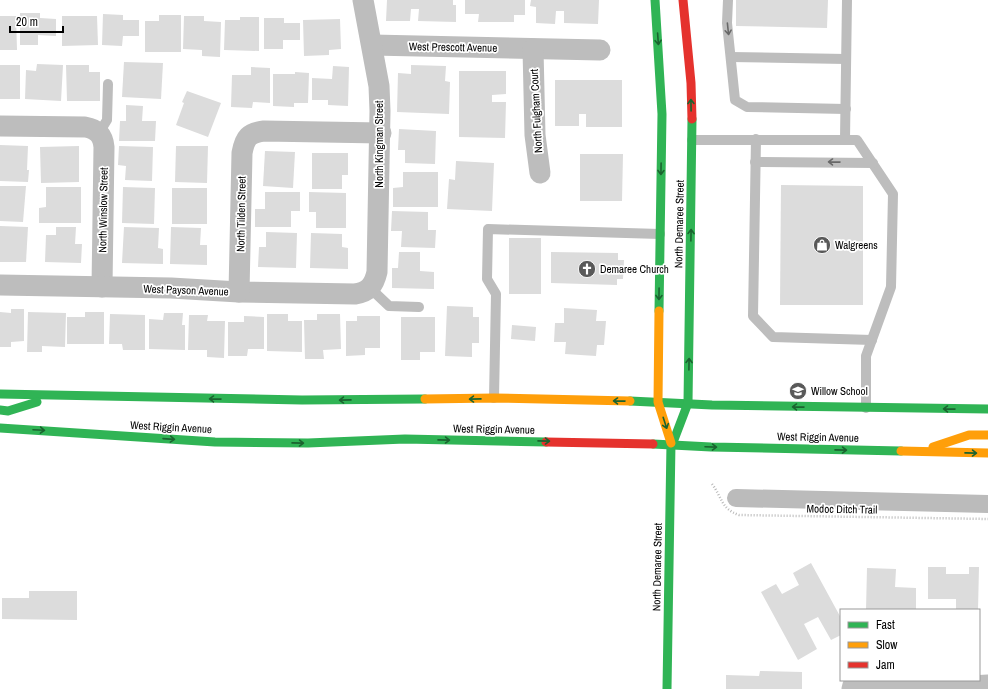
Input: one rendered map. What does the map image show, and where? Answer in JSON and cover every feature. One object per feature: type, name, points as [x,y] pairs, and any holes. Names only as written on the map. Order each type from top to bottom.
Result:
[{"type":"main road","name":"North Demaree Street","points":[[655,0],[662,114],[658,402],[672,445],[667,689]]},
{"type":"main road","name":"North Demaree Street","points":[[672,445],[688,404],[692,140],[691,82],[683,0]]},
{"type":"main road","points":[[681,65],[691,82]]},
{"type":"main road","points":[[0,394],[302,400],[494,398],[866,408],[988,409]]},
{"type":"main road","points":[[0,410],[8,411],[56,396]]},
{"type":"main road","name":"West Riggin Avenue","points":[[0,428],[215,442],[308,443],[405,439],[632,443],[988,453]]},
{"type":"main road","points":[[919,452],[969,435],[988,435]]},
{"type":"street","name":"North Kingman Street","points":[[363,0],[378,86],[381,133],[377,272],[375,280],[370,288]]},
{"type":"street","name":"West Prescott Avenue","points":[[372,45],[600,50]]},
{"type":"street","name":"North Fulgham Court","points":[[533,49],[534,135],[540,173]]},
{"type":"street","points":[[0,126],[85,127],[100,133]]},
{"type":"street","name":"North Tilden Street","points":[[239,292],[242,152],[248,137],[255,132],[264,131],[381,133]]},
{"type":"street","name":"North Winslow Street","points":[[100,133],[104,147],[102,287]]},
{"type":"street","name":"West Payson Avenue","points":[[0,285],[172,288],[239,292],[355,294],[363,293],[370,288]]},
{"type":"street","points":[[853,687],[920,689],[988,685]]},
{"type":"lane","points":[[728,0],[727,22],[735,100],[747,107],[846,109]]},
{"type":"lane","points":[[845,140],[847,0]]},
{"type":"lane","points":[[731,57],[846,59]]},
{"type":"lane","points":[[100,133],[107,120],[108,84]]},
{"type":"lane","points":[[756,139],[754,316],[773,337],[872,340]]},
{"type":"lane","points":[[692,140],[857,140],[873,163],[893,194],[892,287],[866,356],[866,408]]},
{"type":"lane","points":[[756,162],[873,163]]},
{"type":"lane","points":[[494,398],[496,294],[487,279],[488,229],[660,234]]},
{"type":"lane","points":[[370,288],[389,306],[420,307]]},
{"type":"path","name":"Modoc Ditch Trail","points":[[712,484],[725,507],[732,513],[739,515],[988,519]]},
{"type":"building","points":[[387,0],[453,0],[453,5],[456,5],[456,22],[418,21],[419,9],[411,9],[410,21],[386,21]]},
{"type":"building","points":[[465,0],[525,0],[525,15],[514,15],[514,22],[478,22],[479,14],[465,14]]},
{"type":"building","points":[[531,0],[599,0],[598,24],[564,23],[564,11],[556,11],[555,24],[536,23],[536,7],[530,6]]},
{"type":"building","points":[[736,0],[828,0],[827,28],[736,26]]},
{"type":"building","points":[[20,13],[40,13],[40,18],[56,19],[56,36],[38,35],[38,45],[20,45]]},
{"type":"building","points":[[103,14],[123,15],[123,20],[139,20],[139,36],[123,36],[122,46],[102,45]]},
{"type":"building","points":[[159,15],[181,15],[181,52],[145,52],[145,21],[159,21]]},
{"type":"building","points":[[0,16],[16,16],[17,50],[0,50]]},
{"type":"building","points":[[62,16],[97,16],[98,45],[62,46]]},
{"type":"building","points":[[184,16],[204,16],[204,21],[221,22],[220,57],[202,56],[202,50],[183,49]]},
{"type":"building","points":[[240,17],[259,17],[259,51],[224,50],[225,20],[240,20]]},
{"type":"building","points":[[264,18],[284,18],[284,23],[300,23],[300,40],[283,40],[283,49],[264,49]]},
{"type":"building","points":[[340,19],[341,49],[329,50],[329,55],[304,56],[303,20]]},
{"type":"building","points":[[124,62],[163,63],[161,99],[122,97]]},
{"type":"building","points":[[37,64],[63,65],[61,101],[25,99],[26,70],[36,71]]},
{"type":"building","points":[[0,65],[20,65],[20,99],[0,99]]},
{"type":"building","points":[[66,65],[89,65],[89,72],[100,72],[100,101],[67,101]]},
{"type":"building","points":[[411,65],[446,66],[445,81],[450,82],[449,114],[397,112],[398,73],[411,74]]},
{"type":"building","points":[[333,66],[349,67],[348,106],[328,105],[328,100],[312,100],[312,78],[332,79]]},
{"type":"building","points":[[251,67],[270,68],[270,103],[253,102],[252,108],[231,107],[232,75],[251,75]]},
{"type":"building","points":[[459,71],[506,71],[506,94],[492,95],[492,102],[506,102],[505,138],[459,137]]},
{"type":"building","points":[[295,72],[309,73],[308,103],[294,103],[294,107],[273,106],[273,74],[295,74]]},
{"type":"building","points":[[555,80],[622,80],[622,127],[586,127],[586,114],[579,114],[579,126],[555,126]]},
{"type":"building","points":[[187,91],[221,103],[208,137],[176,125],[184,103],[182,102]]},
{"type":"building","points":[[126,105],[143,106],[142,121],[156,121],[155,141],[119,141],[120,121],[126,121]]},
{"type":"building","points":[[399,129],[436,131],[435,164],[405,163],[405,150],[398,150]]},
{"type":"building","points":[[0,145],[28,146],[28,182],[0,181]]},
{"type":"building","points":[[79,146],[79,182],[41,183],[40,147]]},
{"type":"building","points":[[119,146],[153,147],[152,181],[125,180],[126,166],[118,165]]},
{"type":"building","points":[[176,146],[208,146],[207,183],[175,182]]},
{"type":"building","points":[[265,151],[295,152],[293,188],[263,186]]},
{"type":"building","points":[[312,153],[348,153],[348,175],[342,175],[342,189],[312,189]]},
{"type":"building","points":[[580,154],[623,154],[622,201],[580,201]]},
{"type":"building","points":[[456,161],[494,163],[492,211],[447,209],[449,179],[455,180]]},
{"type":"building","points":[[403,172],[438,172],[438,207],[393,207],[393,188],[403,187]]},
{"type":"building","name":"Walgreens","points":[[781,185],[863,186],[863,305],[780,305]]},
{"type":"building","points":[[0,186],[26,186],[23,222],[0,221]]},
{"type":"building","points":[[46,187],[81,187],[81,223],[39,223],[39,208],[46,207]]},
{"type":"building","points":[[123,187],[155,188],[154,224],[122,223]]},
{"type":"building","points":[[172,188],[207,188],[207,224],[172,224]]},
{"type":"building","points":[[265,192],[300,192],[300,211],[291,211],[291,227],[255,227],[255,209],[265,209]]},
{"type":"building","points":[[309,192],[346,193],[346,228],[316,228],[316,212],[309,212]]},
{"type":"building","points":[[392,211],[428,212],[428,230],[436,230],[435,248],[401,247],[402,231],[391,231]]},
{"type":"building","points":[[0,226],[28,227],[26,262],[0,262]]},
{"type":"building","points":[[56,227],[76,227],[75,244],[82,244],[81,263],[45,262],[46,235],[56,235]]},
{"type":"building","points":[[124,227],[159,228],[158,248],[163,249],[163,264],[122,263]]},
{"type":"building","points":[[171,227],[201,228],[200,245],[207,245],[207,265],[170,264]]},
{"type":"building","points":[[266,232],[297,233],[296,268],[258,267],[259,247],[266,247]]},
{"type":"building","points":[[311,233],[342,234],[342,247],[348,248],[348,269],[310,268]]},
{"type":"building","points":[[509,238],[541,238],[541,294],[509,294]]},
{"type":"building","points":[[399,252],[420,252],[420,271],[434,272],[434,289],[392,288],[392,268],[398,268]]},
{"type":"building","name":"Demaree Church","points":[[551,252],[618,253],[618,260],[624,260],[623,279],[617,279],[617,285],[551,283]]},
{"type":"building","points":[[447,306],[473,307],[473,317],[479,317],[479,343],[472,343],[472,357],[445,356]]},
{"type":"building","points":[[564,308],[597,310],[596,321],[606,321],[604,345],[597,345],[596,356],[565,354],[566,342],[554,342],[555,323],[564,323]]},
{"type":"building","points":[[11,309],[24,309],[24,341],[11,342],[11,347],[0,347],[0,312],[11,313]]},
{"type":"building","points":[[28,312],[66,313],[65,347],[42,346],[42,352],[27,352]]},
{"type":"building","points":[[85,312],[104,312],[104,344],[67,344],[67,317],[85,317]]},
{"type":"building","points":[[164,313],[183,313],[182,325],[185,325],[185,350],[149,349],[149,319],[163,320]]},
{"type":"building","points":[[110,314],[145,315],[145,350],[123,350],[122,344],[109,344]]},
{"type":"building","points":[[267,314],[288,314],[288,321],[302,321],[302,352],[267,351]]},
{"type":"building","points":[[317,314],[340,314],[341,349],[323,350],[324,359],[305,359],[304,320],[317,320]]},
{"type":"building","points":[[189,315],[208,315],[207,321],[225,321],[224,358],[207,357],[207,350],[188,350]]},
{"type":"building","points":[[244,316],[264,317],[264,349],[248,349],[247,356],[228,356],[228,322],[244,322]]},
{"type":"building","points":[[357,316],[380,316],[380,348],[365,348],[365,355],[346,356],[346,321],[357,321]]},
{"type":"building","points":[[401,317],[435,317],[435,352],[420,352],[420,360],[401,360]]},
{"type":"building","points":[[512,325],[536,327],[535,341],[511,339]]},
{"type":"building","points":[[811,563],[840,616],[840,636],[831,640],[818,617],[804,624],[817,649],[798,660],[761,592],[776,584],[782,594],[799,585],[793,573]]},
{"type":"building","points":[[928,567],[946,567],[946,574],[969,574],[969,567],[979,567],[978,609],[956,609],[956,599],[928,599]]},
{"type":"building","points":[[867,568],[896,569],[895,587],[916,588],[916,609],[866,609]]},
{"type":"building","points":[[29,591],[77,591],[77,620],[2,619],[2,598],[29,598]]},
{"type":"building","points":[[760,671],[802,672],[802,689],[726,689],[726,675],[759,676]]},
{"type":"waterway","points":[[736,498],[988,504]]},
{"type":"traffic: fast","points":[[655,0],[662,114],[659,311]]},
{"type":"traffic: fast","points":[[672,445],[688,403],[692,119]]},
{"type":"traffic: fast","points":[[0,394],[302,400],[425,399]]},
{"type":"traffic: fast","points":[[630,401],[712,405],[988,409]]},
{"type":"traffic: fast","points":[[0,410],[8,411],[37,402]]},
{"type":"traffic: fast","points":[[0,428],[215,442],[308,443],[405,439],[546,442]]},
{"type":"traffic: fast","points":[[667,689],[671,443]]},
{"type":"traffic: fast","points":[[653,444],[711,447],[901,451]]},
{"type":"traffic: slow","points":[[659,311],[658,402],[671,443]]},
{"type":"traffic: slow","points":[[425,399],[494,398],[630,401]]},
{"type":"traffic: slow","points":[[933,447],[969,435],[988,435]]},
{"type":"traffic: slow","points":[[901,451],[988,453]]},
{"type":"traffic: jam","points":[[683,0],[691,83],[692,119]]},
{"type":"traffic: jam","points":[[546,442],[653,444]]},
{"type":"place","name":"Walgreens","points":[[822,245]]},
{"type":"place","name":"Demaree Church","points":[[587,269]]},
{"type":"place","name":"Willow School","points":[[798,391]]}]
